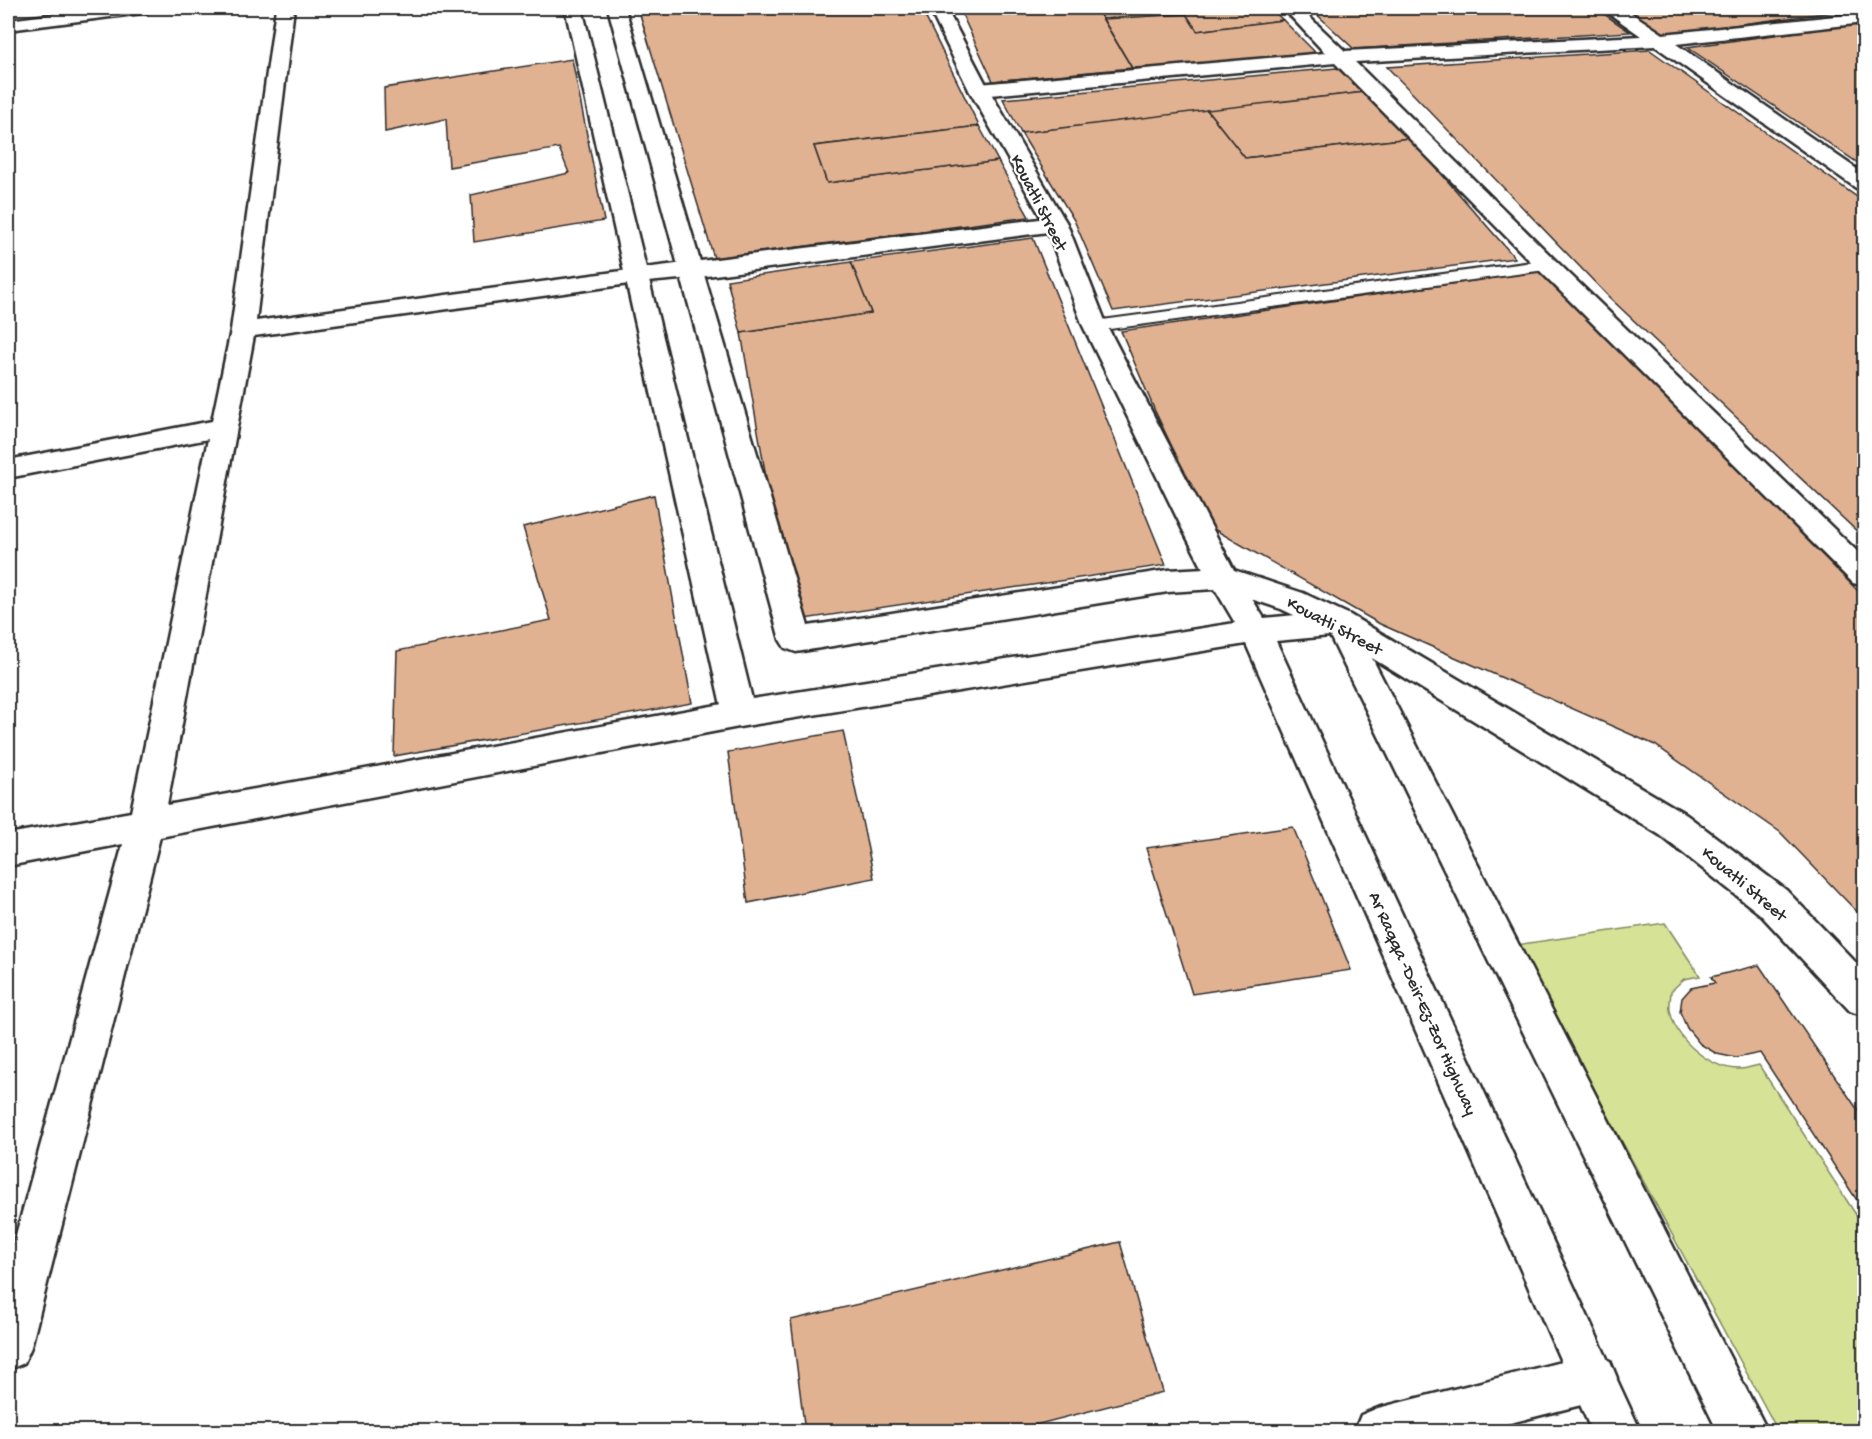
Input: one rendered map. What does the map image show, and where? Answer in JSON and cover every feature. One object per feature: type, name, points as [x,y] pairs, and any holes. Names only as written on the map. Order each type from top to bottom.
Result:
[{"type":"street","points":[[8,26],[142,8]]},
{"type":"street","points":[[8,1347],[146,824],[243,330],[285,8]]},
{"type":"street","points":[[573,8],[739,714]]},
{"type":"street","points":[[616,8],[796,640],[1168,581],[1223,578]]},
{"type":"street","name":"Kouatli Street","points":[[937,8],[979,90],[1056,224],[1095,326],[1223,578],[1292,601],[1339,623],[1672,824],[1773,902],[1864,998]]},
{"type":"street","points":[[1291,8],[1547,265],[1864,575]]},
{"type":"street","points":[[1613,8],[1864,183]]},
{"type":"street","points":[[979,90],[1342,57],[1661,40],[1864,18],[1847,8]]},
{"type":"street","points":[[243,330],[636,276],[1056,224]]},
{"type":"street","points":[[8,469],[225,427]]},
{"type":"street","name":"Ar Raqqa -Deir-Ez-Zor Highway","points":[[1223,578],[1256,632],[1617,1431]]},
{"type":"street","points":[[8,850],[739,714],[1256,632],[1339,623],[1744,1431]]},
{"type":"street","points":[[1378,1431],[1593,1378]]},
{"type":"lane","points":[[1095,326],[1547,265]]},
{"type":"green space","points":[[1665,923],[1700,976],[1684,979],[1671,991],[1670,1010],[1679,1032],[1696,1051],[1717,1064],[1740,1069],[1759,1065],[1864,1227],[1864,1431],[1778,1431],[1516,945]]},
{"type":"building","points":[[638,8],[921,8],[979,126],[814,146],[827,183],[998,161],[1029,217],[714,258]]},
{"type":"building","points":[[959,8],[1096,8],[1132,68],[993,81]]},
{"type":"building","points":[[1096,8],[1270,8],[1283,20],[1197,31],[1186,14],[1103,19]]},
{"type":"building","points":[[1310,8],[1595,8],[1630,32],[1354,49]]},
{"type":"building","points":[[1619,8],[1836,8],[1841,11],[1659,35]]},
{"type":"building","points":[[1186,14],[1197,31],[1283,20],[1322,59],[1132,68],[1103,19]]},
{"type":"building","points":[[1862,23],[1864,25],[1864,167],[1687,47]]},
{"type":"building","points":[[1650,50],[1864,202],[1864,538],[1610,298],[1387,67]]},
{"type":"building","points":[[572,59],[604,221],[474,242],[471,195],[569,173],[559,148],[449,167],[446,119],[385,132],[384,88]]},
{"type":"building","points":[[1337,68],[1365,92],[1021,133],[1003,99]]},
{"type":"building","points":[[1365,92],[1410,138],[1245,158],[1207,110]]},
{"type":"building","points":[[1207,110],[1245,158],[1410,138],[1515,258],[1113,311],[1074,220],[1021,133]]},
{"type":"building","points":[[979,126],[998,161],[827,183],[814,146]]},
{"type":"building","points":[[1033,238],[1166,565],[791,621],[741,333],[871,313],[851,262]]},
{"type":"building","points":[[851,262],[871,313],[741,333],[727,280]]},
{"type":"building","points":[[1541,271],[1864,597],[1864,919],[1780,832],[1655,745],[1380,624],[1210,527],[1155,411],[1121,331]]},
{"type":"building","points":[[654,495],[692,703],[394,756],[397,651],[551,620],[523,527]]},
{"type":"building","points":[[843,731],[874,878],[748,903],[728,752]]},
{"type":"building","points":[[1293,827],[1351,970],[1192,994],[1146,848]]},
{"type":"building","points":[[1759,965],[1864,1119],[1864,1211],[1760,1053],[1736,1058],[1717,1054],[1700,1044],[1687,1028],[1680,1012],[1682,998],[1691,988],[1715,983],[1711,977]]},
{"type":"building","points":[[1120,1242],[1163,1392],[1008,1432],[805,1432],[791,1320]]}]
